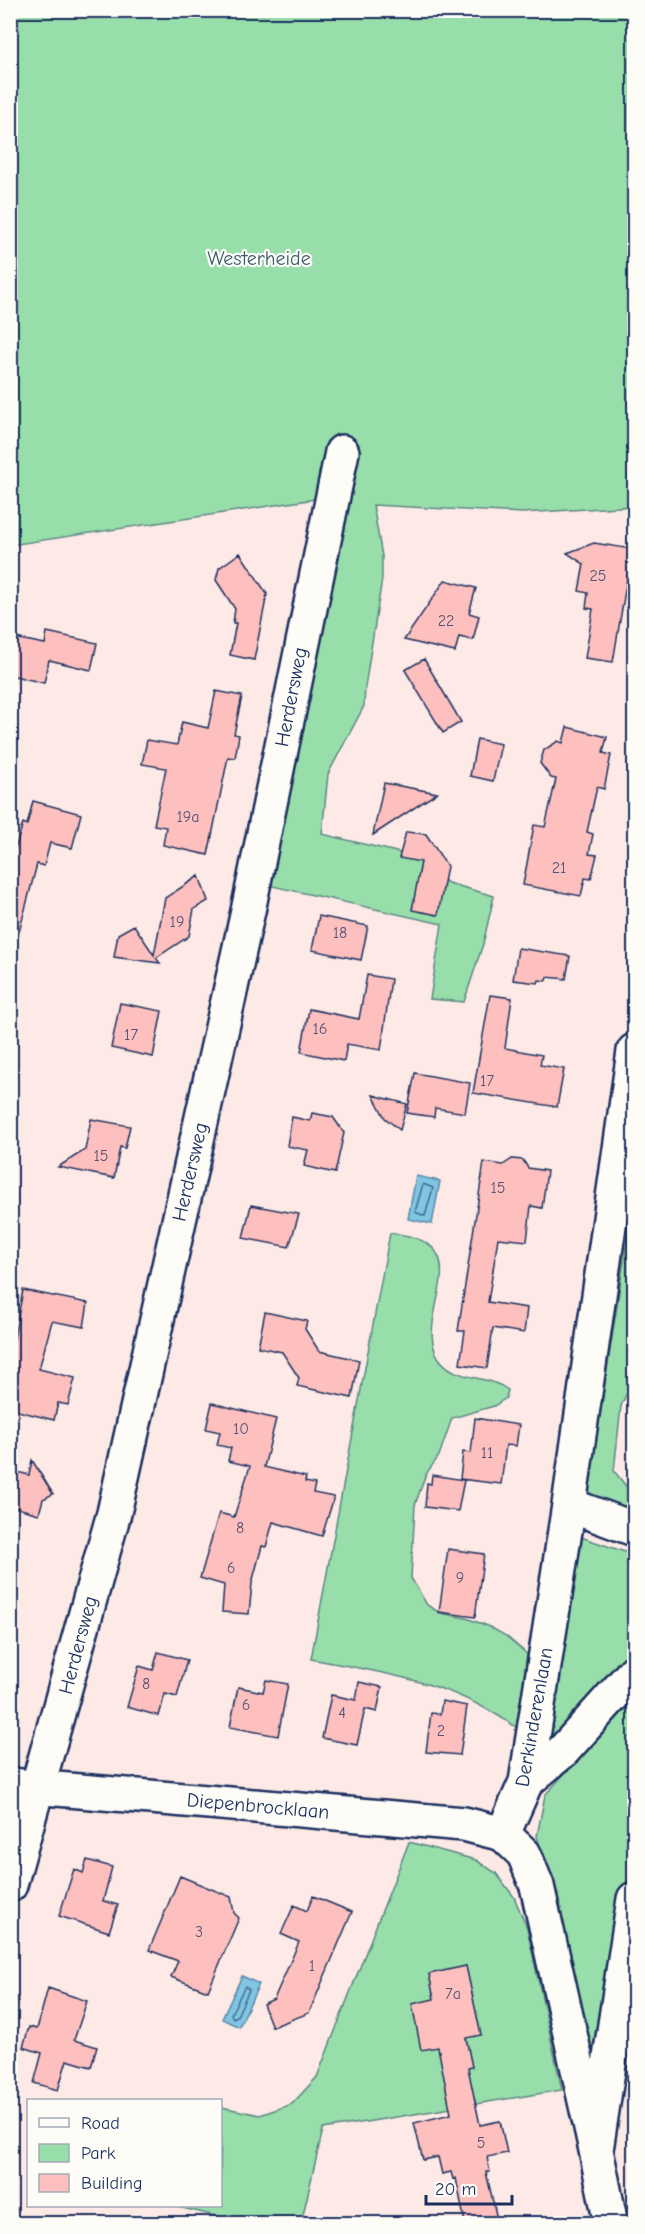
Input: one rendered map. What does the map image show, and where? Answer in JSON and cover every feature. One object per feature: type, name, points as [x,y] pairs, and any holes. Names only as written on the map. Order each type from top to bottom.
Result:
[{"type":"street","name":"Herdersweg","points":[[10,1885],[25,1786],[114,1513],[248,911],[342,452]]},
{"type":"street","name":"Derkinderenlaan","points":[[503,1834],[526,1782],[569,1505],[634,1051]]},
{"type":"street","points":[[569,1505],[634,1529]]},
{"type":"street","points":[[526,1782],[563,1751],[634,1672]]},
{"type":"street","name":"Diepenbrocklaan","points":[[25,1786],[464,1824],[503,1834]]},
{"type":"street","points":[[503,1834],[524,1854],[537,1886],[611,2223]]},
{"type":"street","points":[[596,2150],[634,1899]]},
{"type":"green space","name":"Westerheide","points":[[11,11],[634,11],[634,506],[523,513],[373,505],[382,556],[382,579],[364,706],[328,774],[322,834],[417,857],[448,883],[494,896],[483,944],[464,1002],[430,999],[442,924],[268,885],[342,495],[11,545]]},
{"type":"green space","points":[[634,1196],[634,1377],[621,1406],[614,1471],[633,1495],[628,1512],[587,1498]]},
{"type":"green space","points":[[390,1233],[419,1239],[435,1250],[441,1265],[441,1282],[433,1321],[432,1340],[438,1357],[453,1370],[500,1385],[508,1390],[506,1398],[494,1406],[452,1418],[439,1456],[426,1474],[415,1505],[411,1578],[427,1605],[440,1613],[466,1618],[488,1626],[506,1636],[527,1654],[517,1728],[492,1712],[443,1689],[393,1675],[311,1659]]},
{"type":"green space","points":[[581,1537],[634,1555],[634,1646],[535,1758],[567,1626]]},
{"type":"green space","points":[[634,1698],[634,1853],[615,1987],[602,2104],[572,1968],[537,1836],[545,1795]]},
{"type":"green space","points":[[409,1842],[476,1860],[496,1873],[514,1897],[527,1928],[562,2090],[323,2129],[303,2215],[295,2223],[245,2223],[178,2207],[222,2207],[222,2107],[260,2115],[292,2104],[317,2077]]},
{"type":"water","points":[[416,1176],[440,1181],[432,1224],[408,1219]]},
{"type":"water","points":[[242,1976],[259,1984],[239,2027],[222,2019]]},
{"type":"building","points":[[594,543],[632,549],[613,662],[585,658],[593,609],[586,608],[588,593],[579,591],[584,564],[567,553]]},
{"type":"building","points":[[240,553],[267,594],[254,660],[230,655],[236,623],[233,623],[235,609],[216,580],[219,568]]},
{"type":"building","points":[[445,580],[476,588],[469,613],[479,616],[473,640],[459,637],[455,652],[404,640]]},
{"type":"building","points":[[47,632],[97,643],[91,670],[49,660],[44,683],[10,675],[10,637],[45,644]]},
{"type":"building","points":[[424,659],[461,722],[443,733],[405,670]]},
{"type":"building","points":[[216,691],[242,696],[234,734],[239,735],[235,758],[228,757],[208,855],[163,845],[166,827],[154,825],[166,768],[142,764],[147,740],[177,745],[182,722],[208,728]]},
{"type":"building","points":[[567,727],[607,737],[603,753],[611,755],[604,789],[597,787],[587,832],[593,834],[589,854],[597,855],[591,879],[585,878],[581,896],[523,885],[534,825],[545,827],[556,779],[551,778],[540,763],[544,750],[558,741],[563,743]]},
{"type":"building","points":[[477,739],[501,744],[493,781],[470,776]]},
{"type":"building","points":[[384,783],[437,793],[373,835]]},
{"type":"building","points":[[33,801],[81,814],[72,848],[50,843],[44,866],[37,864],[18,936],[10,935],[10,844],[16,846],[23,823],[27,825]]},
{"type":"building","points":[[406,832],[426,834],[447,866],[438,915],[412,910],[421,862],[399,858]]},
{"type":"building","points":[[199,876],[208,901],[194,909],[189,936],[156,958],[160,963],[114,957],[118,934],[134,925],[154,955],[165,898]]},
{"type":"building","points":[[319,916],[368,926],[361,960],[312,950]]},
{"type":"building","points":[[518,948],[570,956],[566,979],[547,977],[546,981],[539,980],[538,983],[513,980]]},
{"type":"building","points":[[367,975],[391,979],[381,1050],[347,1044],[344,1061],[301,1052],[309,1009],[359,1019]]},
{"type":"building","points":[[490,995],[512,998],[505,1048],[542,1055],[540,1065],[564,1069],[557,1107],[473,1093]]},
{"type":"building","points":[[120,1003],[162,1011],[153,1057],[111,1048]]},
{"type":"building","points":[[415,1073],[470,1083],[465,1113],[435,1108],[434,1117],[407,1113]]},
{"type":"building","points":[[373,1095],[407,1104],[400,1130],[385,1118]]},
{"type":"building","points":[[312,1113],[333,1117],[344,1133],[335,1173],[304,1166],[308,1150],[287,1146],[292,1117],[310,1121]]},
{"type":"building","points":[[91,1119],[130,1126],[125,1148],[120,1147],[114,1178],[58,1167],[85,1150]]},
{"type":"building","points":[[512,1159],[523,1160],[528,1168],[547,1171],[542,1208],[531,1206],[527,1241],[498,1238],[488,1302],[527,1308],[524,1333],[493,1328],[487,1368],[460,1364],[465,1331],[458,1331],[484,1162],[503,1165]]},
{"type":"building","points":[[251,1205],[299,1214],[289,1247],[243,1238]]},
{"type":"building","points":[[23,1290],[88,1303],[84,1327],[52,1321],[39,1369],[75,1378],[68,1405],[58,1403],[54,1420],[10,1409],[10,1360]]},
{"type":"building","points":[[265,1312],[307,1321],[305,1329],[319,1351],[359,1360],[352,1398],[297,1386],[299,1378],[282,1352],[258,1347]]},
{"type":"building","points":[[212,1403],[276,1419],[264,1467],[306,1477],[305,1482],[315,1484],[313,1493],[334,1497],[322,1536],[273,1522],[266,1547],[262,1546],[252,1583],[249,1614],[222,1612],[224,1585],[200,1578],[219,1513],[234,1517],[250,1466],[228,1461],[231,1448],[217,1445],[220,1432],[206,1429]]},
{"type":"building","points":[[475,1418],[519,1425],[516,1446],[506,1445],[501,1484],[460,1479],[463,1452],[471,1453]]},
{"type":"building","points":[[32,1460],[53,1494],[43,1499],[39,1514],[10,1506],[10,1470],[29,1475]]},
{"type":"building","points":[[432,1475],[464,1480],[458,1511],[425,1507],[427,1483],[431,1484]]},
{"type":"building","points":[[448,1549],[484,1554],[475,1617],[439,1612]]},
{"type":"building","points":[[158,1652],[187,1660],[177,1697],[165,1694],[159,1716],[127,1707],[139,1666],[153,1670]]},
{"type":"building","points":[[266,1680],[288,1684],[278,1736],[230,1727],[238,1687],[263,1692]]},
{"type":"building","points":[[359,1682],[382,1687],[377,1712],[365,1709],[357,1745],[322,1738],[331,1695],[356,1700]]},
{"type":"building","points":[[442,1701],[467,1706],[460,1755],[426,1752],[431,1713],[440,1714]]},
{"type":"building","points":[[87,1860],[112,1867],[103,1901],[118,1905],[109,1932],[59,1916],[74,1869],[83,1873]]},
{"type":"building","points":[[180,1876],[231,1897],[234,1913],[239,1918],[208,1991],[171,1977],[178,1961],[149,1950]]},
{"type":"building","points":[[313,1896],[352,1912],[309,2013],[272,2027],[263,2004],[274,1999],[299,1942],[281,1934],[294,1905],[307,1911]]},
{"type":"building","points":[[466,1966],[481,2035],[466,2038],[472,2067],[468,2068],[480,2125],[500,2121],[507,2153],[487,2157],[490,2172],[486,2172],[498,2223],[465,2223],[456,2178],[453,2179],[451,2172],[442,2174],[438,2157],[423,2160],[414,2123],[451,2114],[438,2047],[421,2050],[412,2004],[434,1999],[429,1974]]},
{"type":"building","points":[[48,1988],[87,2001],[74,2040],[97,2047],[91,2067],[67,2060],[58,2090],[34,2083],[42,2053],[23,2047],[29,2027],[37,2029]]}]
